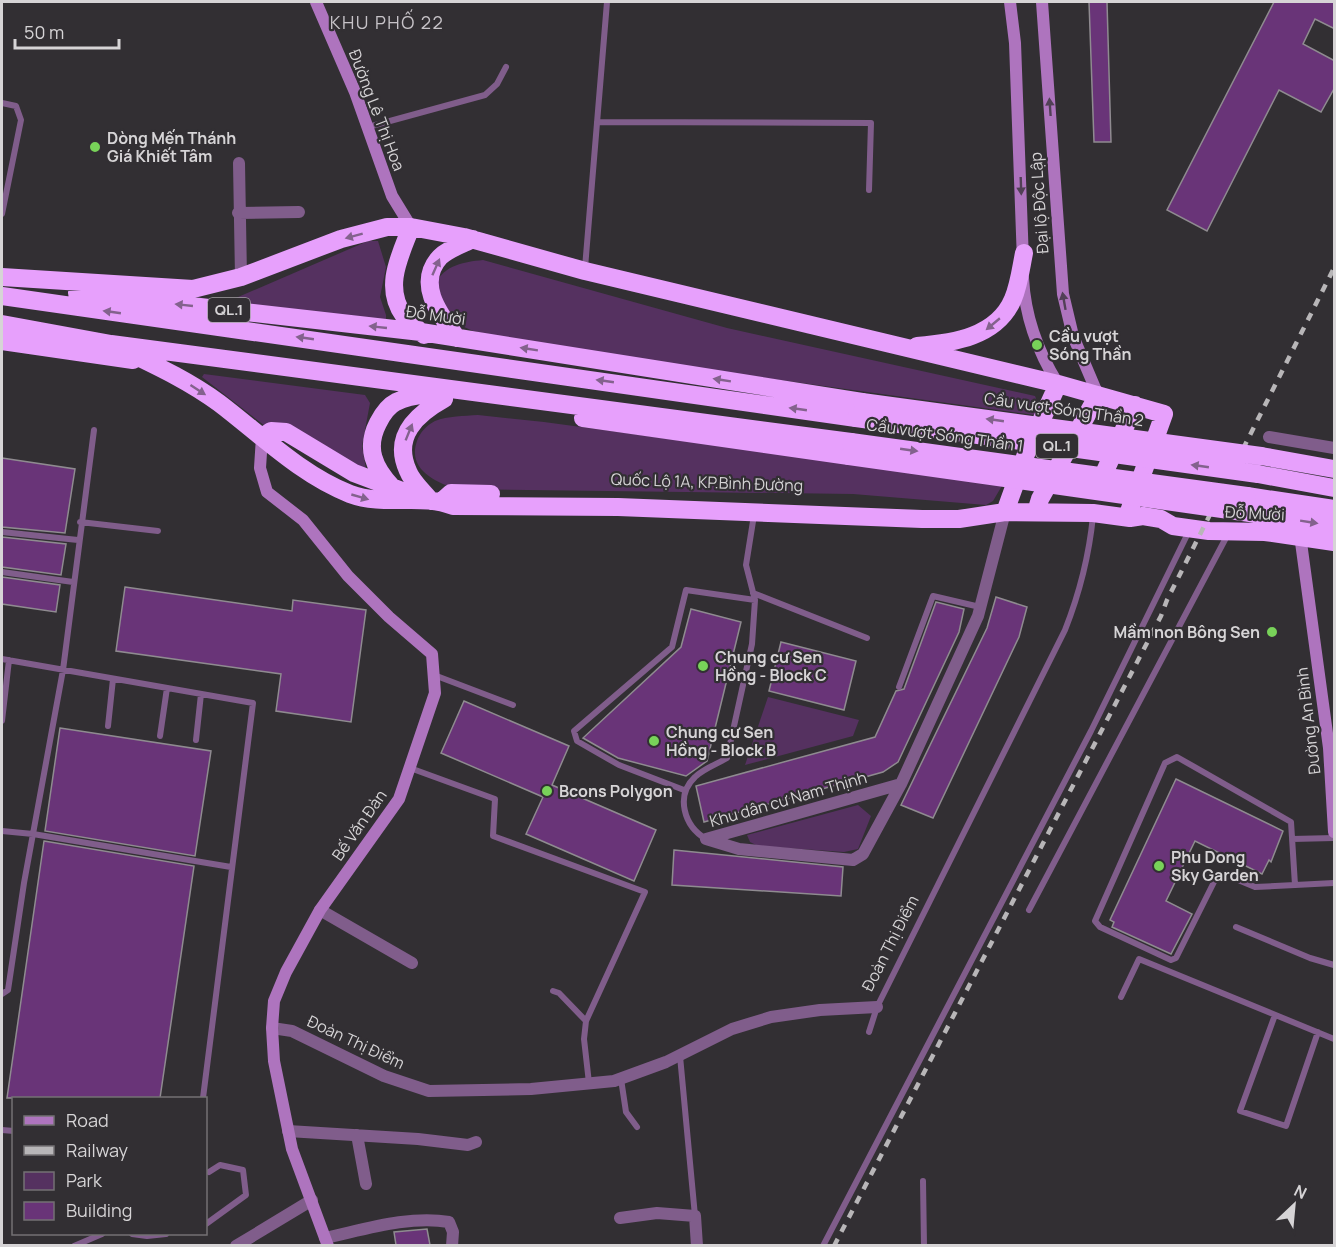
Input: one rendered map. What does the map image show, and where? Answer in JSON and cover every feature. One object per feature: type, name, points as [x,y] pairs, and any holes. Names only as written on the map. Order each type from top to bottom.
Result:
[{"type":"highway","points":[[2,278],[192,289],[241,277],[341,239],[387,227],[411,228],[473,239],[585,272],[1058,384],[1164,414],[1129,518]]},
{"type":"highway","points":[[411,228],[396,265],[393,289],[404,315],[447,358]]},
{"type":"highway","points":[[457,338],[433,303],[430,288],[432,273],[439,258],[473,239]]},
{"type":"highway","points":[[902,347],[941,344],[981,333],[994,324],[1013,299],[1024,253]]},
{"type":"highway","name":"Đỗ Mười","points":[[2,285],[421,332],[859,410]]},
{"type":"highway","name":"QL.1","points":[[2,296],[447,358],[859,410],[1259,465],[1335,469]]},
{"type":"highway","name":"QL.1","points":[[2,324],[111,344],[463,390],[850,449]]},
{"type":"highway","name":"QL.1","points":[[2,341],[850,449]]},
{"type":"highway","points":[[111,344],[166,369],[217,402],[301,467],[349,493],[392,502],[436,501]]},
{"type":"highway","points":[[1005,512],[1026,454],[1058,384]]},
{"type":"highway","points":[[393,488],[376,466],[371,450],[372,435],[381,416],[395,402],[419,395],[463,390]]},
{"type":"highway","points":[[1036,512],[1040,499],[1098,395]]},
{"type":"highway","points":[[436,501],[408,473],[404,461],[405,443],[416,416],[444,399]]},
{"type":"highway","points":[[1090,513],[1135,405]]},
{"type":"highway","points":[[262,437],[271,431],[286,432],[354,473],[393,488],[453,506],[618,507],[922,519],[959,519],[974,515]]},
{"type":"highway","name":"Cầu vượt Sóng Thần 1","points":[[850,449],[1245,504]]},
{"type":"highway","name":"QL.1","points":[[1259,465],[1335,488]]},
{"type":"highway","name":"Quốc Lộ 1A, KP.Bình Đường","points":[[436,501],[451,493],[961,510],[974,515]]},
{"type":"highway","name":"Đỗ Mười","points":[[1245,504],[1335,509]]},
{"type":"highway","name":"Đỗ Mười","points":[[1245,504],[1335,526]]},
{"type":"highway","name":"Đỗ Mười","points":[[974,515],[1005,512],[1090,513],[1161,519],[1182,527],[1300,536],[1335,542]]},
{"type":"street","name":"Đường Lê Thị Hoa","points":[[316,2],[368,127],[392,196],[411,228]]},
{"type":"street","name":"Đại lộ Độc Lập","points":[[1010,2],[1015,43],[1024,288],[1030,321],[1041,354],[1058,384]]},
{"type":"street","name":"Đại lộ Độc Lập","points":[[1042,2],[1062,284],[1073,336],[1098,395]]},
{"type":"street","points":[[239,163],[238,213],[241,277]]},
{"type":"street","points":[[238,213],[299,212]]},
{"type":"street","name":"Bế Văn Đàn","points":[[262,437],[260,468],[267,492],[303,520],[348,576],[389,617],[432,654],[434,675],[435,693],[399,799],[320,910],[286,972],[274,1001],[272,1028],[274,1061],[288,1131],[292,1149],[326,1242]]},
{"type":"street","points":[[1269,437],[1335,448]]},
{"type":"street","name":"Khu dân cư Nam Thịnh","points":[[706,839],[739,849],[853,860],[863,854],[901,784],[980,607],[1005,512]]},
{"type":"street","name":"Đường An Bình","points":[[1300,536],[1329,747],[1335,832]]},
{"type":"street","name":"Khu dân cư Nam Thịnh","points":[[706,839],[901,784]]},
{"type":"street","points":[[320,910],[412,963]]},
{"type":"street","name":"Đoàn Thị Điểm","points":[[272,1028],[292,1031],[384,1076],[429,1091],[531,1089],[589,1084],[621,1078],[680,1055],[732,1029],[771,1017],[820,1010],[877,1007]]},
{"type":"street","points":[[288,1131],[440,1140],[468,1145],[476,1142]]},
{"type":"street","points":[[357,1135],[366,1184]]},
{"type":"street","points":[[236,1245],[312,1200]]},
{"type":"street","points":[[620,1218],[657,1213],[694,1216],[696,1245]]},
{"type":"street","points":[[326,1242],[435,1220],[449,1222],[453,1232],[452,1245]]},
{"type":"lane","points":[[585,272],[607,2]]},
{"type":"lane","points":[[368,127],[484,95],[497,84],[506,67]]},
{"type":"lane","points":[[2,103],[16,106],[21,120],[2,214]]},
{"type":"lane","points":[[597,122],[871,123],[869,190]]},
{"type":"lane","points":[[2,994],[8,990],[63,670],[80,522],[94,430]]},
{"type":"lane","name":"Đoàn Thị Điểm","points":[[877,1007],[1065,630],[1080,591],[1090,550],[1090,513]]},
{"type":"lane","points":[[706,839],[696,833],[684,812],[684,790],[696,776],[727,758],[752,644],[754,596],[746,565],[754,514]]},
{"type":"lane","points":[[80,522],[158,531]]},
{"type":"lane","points":[[823,1245],[1091,731],[1182,527]]},
{"type":"lane","points":[[1029,910],[1229,531]]},
{"type":"lane","points":[[2,532],[78,540]]},
{"type":"lane","points":[[2,572],[73,582]]},
{"type":"lane","points":[[684,790],[619,765],[577,741],[574,731],[672,647],[686,590],[754,596],[867,638]]},
{"type":"lane","points":[[899,687],[933,596],[980,607]]},
{"type":"lane","points":[[2,659],[253,703],[203,1097]]},
{"type":"lane","points":[[2,721],[9,660]]},
{"type":"lane","points":[[434,675],[513,705]]},
{"type":"lane","points":[[108,726],[113,679]]},
{"type":"lane","points":[[160,736],[168,688]]},
{"type":"lane","points":[[196,740],[201,694]]},
{"type":"lane","points":[[1295,885],[1291,822],[1177,757],[1165,763],[1095,921],[1100,927],[1171,960],[1176,958],[1215,880],[1226,875],[1255,888],[1335,883]]},
{"type":"lane","points":[[410,768],[495,799],[493,836],[645,892],[586,1021],[584,1039],[589,1084]]},
{"type":"lane","points":[[2,831],[33,834],[231,867]]},
{"type":"lane","points":[[1292,839],[1335,838]]},
{"type":"lane","points":[[1236,927],[1310,958],[1335,965]]},
{"type":"lane","points":[[1121,997],[1139,958],[1335,1039]]},
{"type":"lane","points":[[553,991],[559,993],[586,1021]]},
{"type":"lane","points":[[869,1032],[877,1007]]},
{"type":"lane","points":[[1275,1015],[1240,1111],[1286,1126],[1318,1032]]},
{"type":"lane","points":[[680,1055],[694,1216]]},
{"type":"lane","points":[[621,1078],[626,1112],[638,1127]]},
{"type":"lane","points":[[207,1223],[246,1194],[243,1170],[220,1165],[209,1172]]},
{"type":"lane","points":[[923,1181],[924,1245]]},
{"type":"lane","points":[[74,1245],[97,1235]]},
{"type":"green space","points":[[368,241],[378,241],[386,267],[380,297],[386,315],[386,324],[222,304]]},
{"type":"green space","points":[[483,260],[727,328],[1035,396],[1040,408],[1035,415],[568,351],[473,331],[451,321],[435,284],[444,273],[455,266]]},
{"type":"green space","points":[[204,374],[365,395],[370,403],[362,446],[367,475],[265,426],[202,377]]},
{"type":"green space","points":[[478,415],[1003,484],[993,501],[986,505],[853,494],[457,489],[432,478],[419,467],[415,451],[418,438],[424,429],[440,419]]},
{"type":"green space","points":[[768,697],[859,720],[853,736],[745,765]]},
{"type":"green space","points":[[858,805],[871,816],[858,849],[844,852],[758,846],[750,842],[747,835]]},
{"type":"building","points":[[1089,2],[1107,2],[1111,142],[1094,142]]},
{"type":"building","points":[[1274,2],[1335,2],[1335,29],[1315,19],[1303,44],[1335,61],[1335,87],[1321,112],[1279,90],[1207,231],[1167,210]]},
{"type":"building","points":[[2,458],[75,469],[65,533],[2,527]]},
{"type":"building","points":[[2,537],[66,544],[61,575],[2,567]]},
{"type":"building","points":[[2,577],[60,585],[56,612],[2,604]]},
{"type":"building","points":[[125,587],[292,611],[293,600],[366,610],[351,722],[276,711],[281,674],[116,651]]},
{"type":"building","points":[[996,597],[1027,607],[1019,637],[933,818],[901,805],[987,628]]},
{"type":"building","points":[[936,602],[964,609],[959,632],[898,762],[883,772],[704,822],[696,786],[875,737],[896,691],[904,689]]},
{"type":"building","points":[[691,609],[741,622],[707,761],[686,776],[618,758],[583,738],[681,647]]},
{"type":"building","points":[[781,642],[856,661],[844,710],[769,691]]},
{"type":"building","name":"Bcons Polygon","points":[[464,701],[569,746],[552,785],[656,830],[634,881],[526,834],[543,797],[441,753]]},
{"type":"building","points":[[60,728],[211,751],[195,856],[45,831]]},
{"type":"building","name":"Phu Dong Sky Garden","points":[[1176,779],[1283,831],[1271,862],[1269,860],[1262,874],[1195,841],[1166,901],[1192,914],[1171,954],[1112,927],[1114,922],[1110,920]]},
{"type":"building","points":[[44,841],[194,866],[160,1097],[7,1098]]},
{"type":"building","points":[[674,850],[843,867],[841,896],[672,885]]},
{"type":"building","points":[[427,1229],[430,1245],[396,1245],[394,1232]]},
{"type":"railway","points":[[834,1246],[1161,616],[1334,268]]},
{"type":"place","name":"Dòng Mến Thánh Giá Khiết Tâm","points":[[95,147]]},
{"type":"place","name":"Cầu vượt Sóng Thần","points":[[1037,345]]},
{"type":"place","name":"Mầm non Bông Sen","points":[[1272,632]]},
{"type":"place","name":"Chung cư Sen Hồng - Block C","points":[[703,666]]},
{"type":"place","name":"Chung cư Sen Hồng - Block B","points":[[654,741]]},
{"type":"place","name":"Bcons Polygon","points":[[547,791]]},
{"type":"place","name":"Phu Dong Sky Garden","points":[[1159,866]]},
{"type":"district","name":"KHU PHỐ 22","points":[[387,23]]}]
